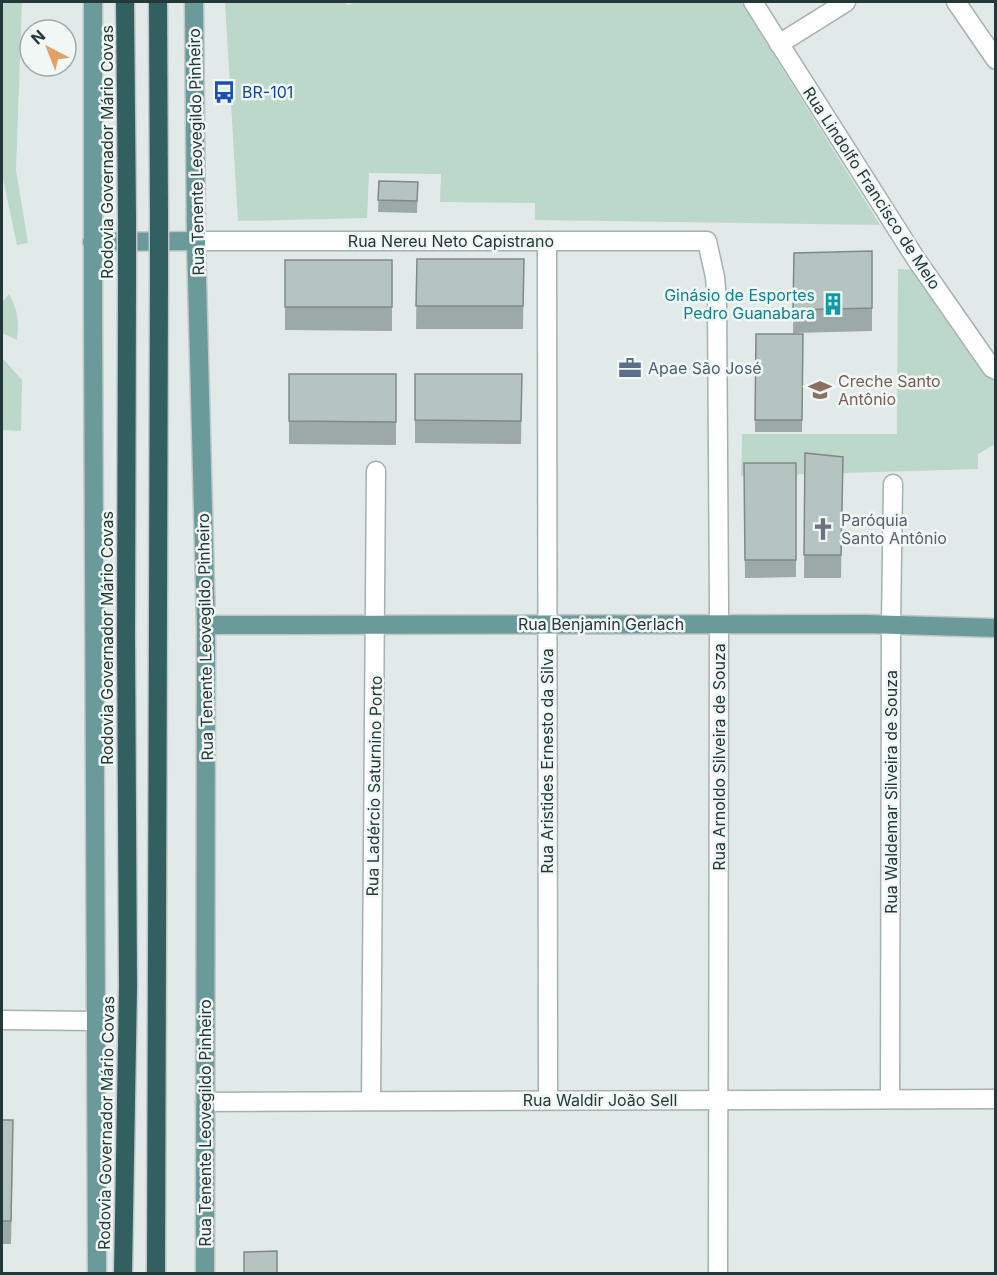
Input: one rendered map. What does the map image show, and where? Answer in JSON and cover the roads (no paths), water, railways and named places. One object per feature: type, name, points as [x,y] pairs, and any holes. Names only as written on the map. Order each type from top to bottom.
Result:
[{"type":"highway","name":"Rodovia Governador Mário Covas","points":[[123,1274],[128,987],[125,2]]},
{"type":"highway","points":[[156,1274],[158,2]]},
{"type":"main road","points":[[93,2],[97,1274]]},
{"type":"main road","name":"Rua Tenente Leovegildo Pinheiro","points":[[194,2],[196,241],[206,624],[205,1274]]},
{"type":"main road","points":[[92,242],[196,241]]},
{"type":"main road","name":"Rua Benjamin Gerlach","points":[[206,624],[719,624],[996,628]]},
{"type":"street","name":"Rua Lindolfo Francisco de Melo","points":[[753,2],[916,259],[992,368],[996,370]]},
{"type":"street","points":[[779,44],[846,2]]},
{"type":"street","points":[[956,2],[996,60]]},
{"type":"street","name":"Rua Nereu Neto Capistrano","points":[[196,241],[707,241]]},
{"type":"street","name":"Rua Aristides Ernesto da Silva","points":[[547,241],[548,1100]]},
{"type":"street","name":"Rua Arnoldo Silveira de Souza","points":[[707,241],[715,277],[717,302],[718,1274]]},
{"type":"street","name":"Rua Ladércio Saturnino Porto","points":[[371,1101],[376,471]]},
{"type":"street","name":"Rua Waldemar Silveira de Souza","points":[[890,1099],[893,484]]},
{"type":"street","points":[[2,1020],[96,1021]]},
{"type":"street","name":"Rua Waldir João Sell","points":[[205,1102],[996,1099]]},
{"type":"place","name":"BR-101","points":[[224,92]]},
{"type":"place","name":"Ginásio de Esportes Pedro Guanabara","points":[[833,304]]},
{"type":"place","name":"Apae São José","points":[[630,368]]},
{"type":"place","name":"Creche Santo Antônio","points":[[820,390]]},
{"type":"place","name":"Paróquia Santo Antônio","points":[[823,529]]}]
